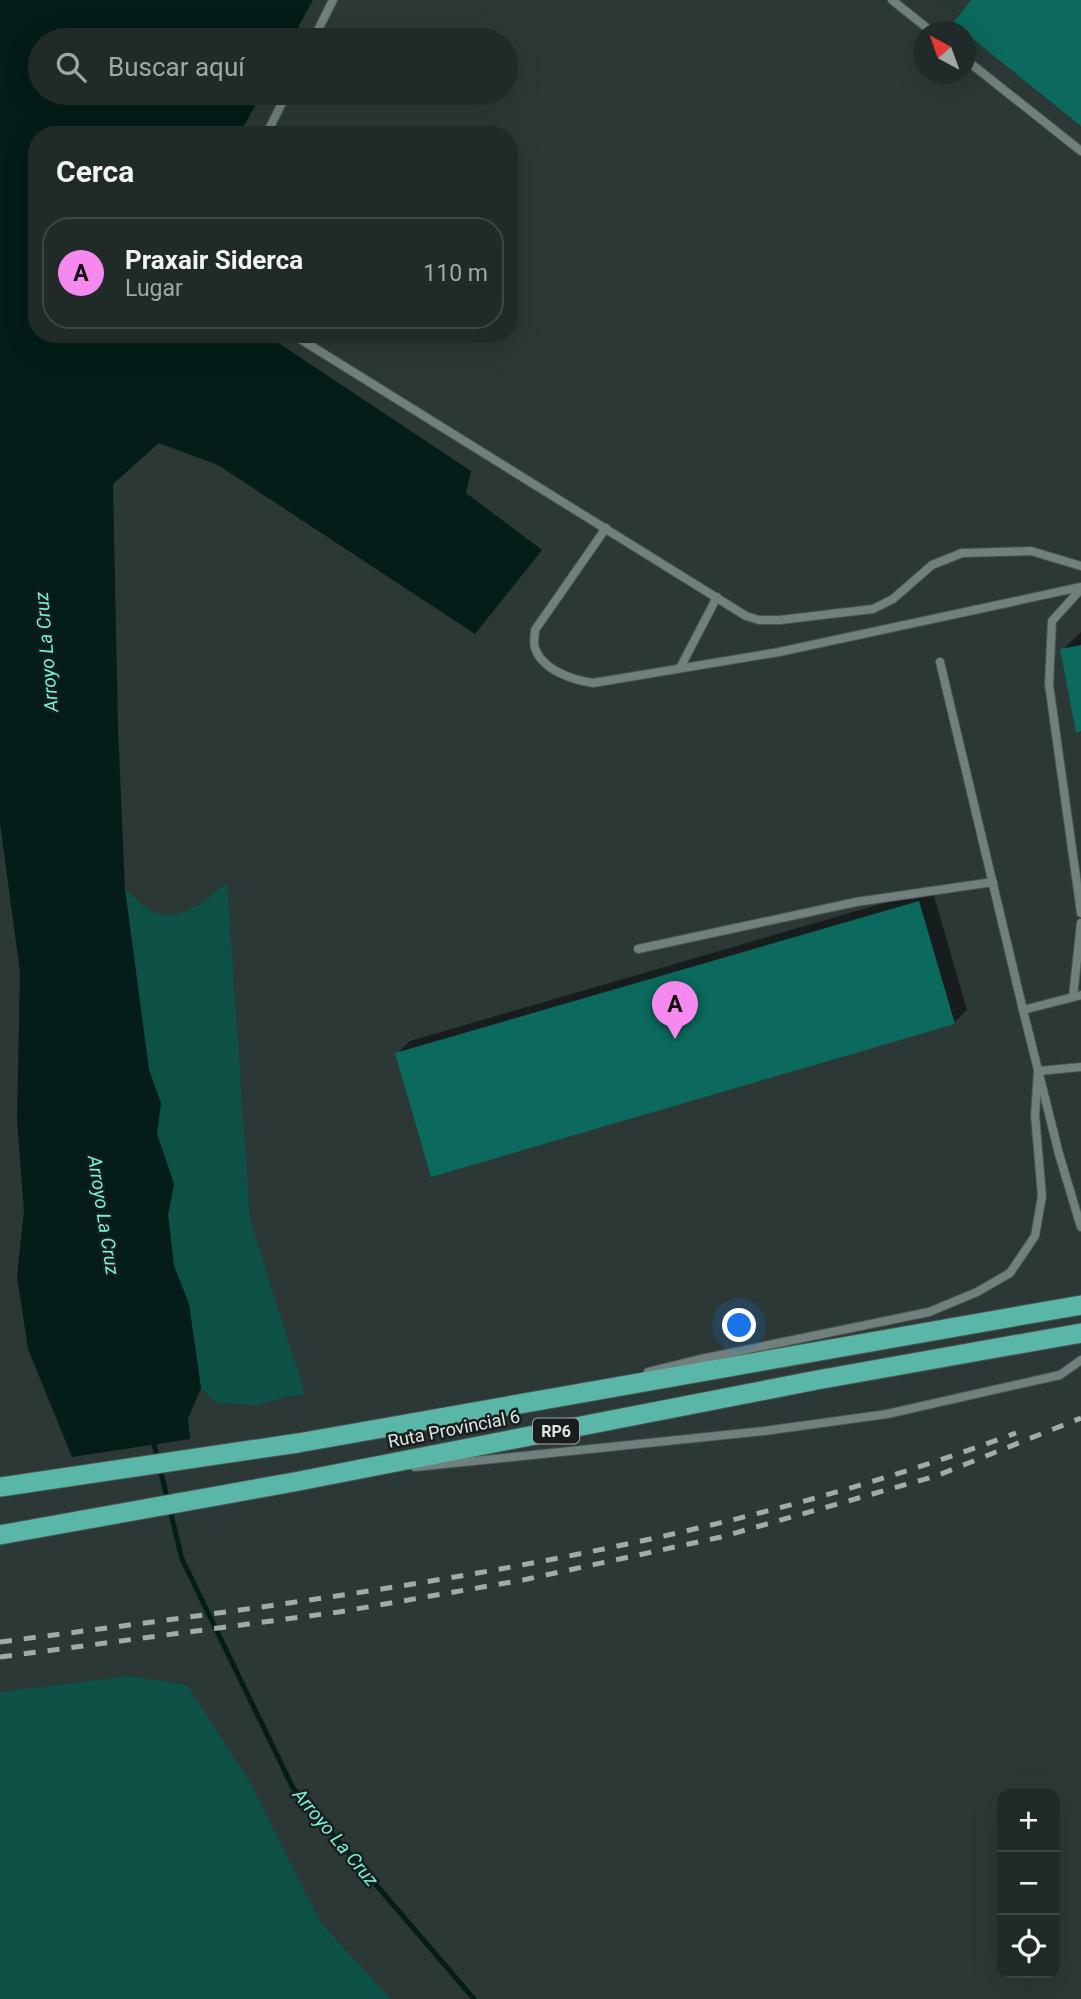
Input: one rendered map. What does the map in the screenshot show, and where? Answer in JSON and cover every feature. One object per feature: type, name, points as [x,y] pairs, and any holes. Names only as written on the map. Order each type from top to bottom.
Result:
[{"type":"highway","name":"Ruta Provincial 6","points":[[0,1485],[58,1479],[298,1443],[813,1350],[1081,1305]]},
{"type":"highway","name":"Ruta Provincial 6","points":[[0,1535],[294,1482],[817,1380],[1081,1333]]},
{"type":"lane","points":[[319,28],[333,0]]},
{"type":"lane","points":[[892,0],[918,21]]},
{"type":"lane","points":[[976,68],[1081,151]]},
{"type":"lane","points":[[270,126],[281,105]]},
{"type":"lane","points":[[307,343],[746,616],[759,620],[873,609],[893,599],[932,565],[962,552],[1031,551],[1081,566]]},
{"type":"lane","points":[[606,528],[535,630],[535,648],[544,662],[575,681],[593,683],[779,652],[1081,588]]},
{"type":"lane","points":[[1081,588],[1052,621],[1049,684],[1081,913]]},
{"type":"lane","points":[[680,668],[717,597]]},
{"type":"lane","points":[[940,662],[1038,1071],[1081,1227]]},
{"type":"lane","points":[[638,949],[856,902],[993,882]]},
{"type":"lane","points":[[1023,1010],[1077,996],[1081,923]]},
{"type":"lane","points":[[1038,1071],[1081,1067]]},
{"type":"lane","points":[[534,1401],[702,1359],[929,1312],[977,1292],[1010,1273],[1035,1236],[1042,1196],[1035,1115],[1038,1071]]},
{"type":"lane","points":[[314,1478],[764,1431],[887,1414],[1060,1375],[1081,1360]]},
{"type":"green space","points":[[227,882],[250,1219],[305,1394],[259,1405],[216,1403],[201,1388],[189,1304],[174,1266],[168,1215],[174,1184],[157,1134],[161,1103],[149,1070],[125,889],[151,911],[166,915],[185,912]]},
{"type":"green space","points":[[130,1676],[187,1685],[250,1782],[321,1923],[391,1999],[0,1999],[0,1692]]},
{"type":"water","points":[[0,0],[313,0],[298,28],[28,28],[28,105],[255,105],[244,126],[28,126],[28,343],[279,343],[471,471],[466,493],[542,550],[475,634],[218,465],[159,443],[113,484],[118,728],[125,889],[149,1070],[161,1103],[157,1134],[174,1184],[168,1215],[174,1266],[189,1304],[201,1388],[188,1419],[190,1439],[72,1457],[28,1349],[17,1276],[24,1211],[17,1121],[20,972],[0,823]]},
{"type":"building","points":[[971,0],[1081,0],[1081,126],[976,42],[976,21],[955,21]]},
{"type":"building","points":[[1081,645],[1081,731],[1076,732],[1060,649]]},
{"type":"building","points":[[919,901],[955,1024],[431,1177],[395,1053]]},
{"type":"waterway","name":"Arroyo La Cruz","points":[[153,1440],[182,1559],[293,1788],[474,1999]]},
{"type":"railway","points":[[0,1657],[339,1612],[523,1580],[721,1537],[936,1476],[1081,1418]]},
{"type":"railway","points":[[0,1642],[386,1588],[642,1541],[768,1511],[893,1475],[1016,1433]]},
{"type":"place","name":"Praxair Siderca","points":[[675,1039]]}]
